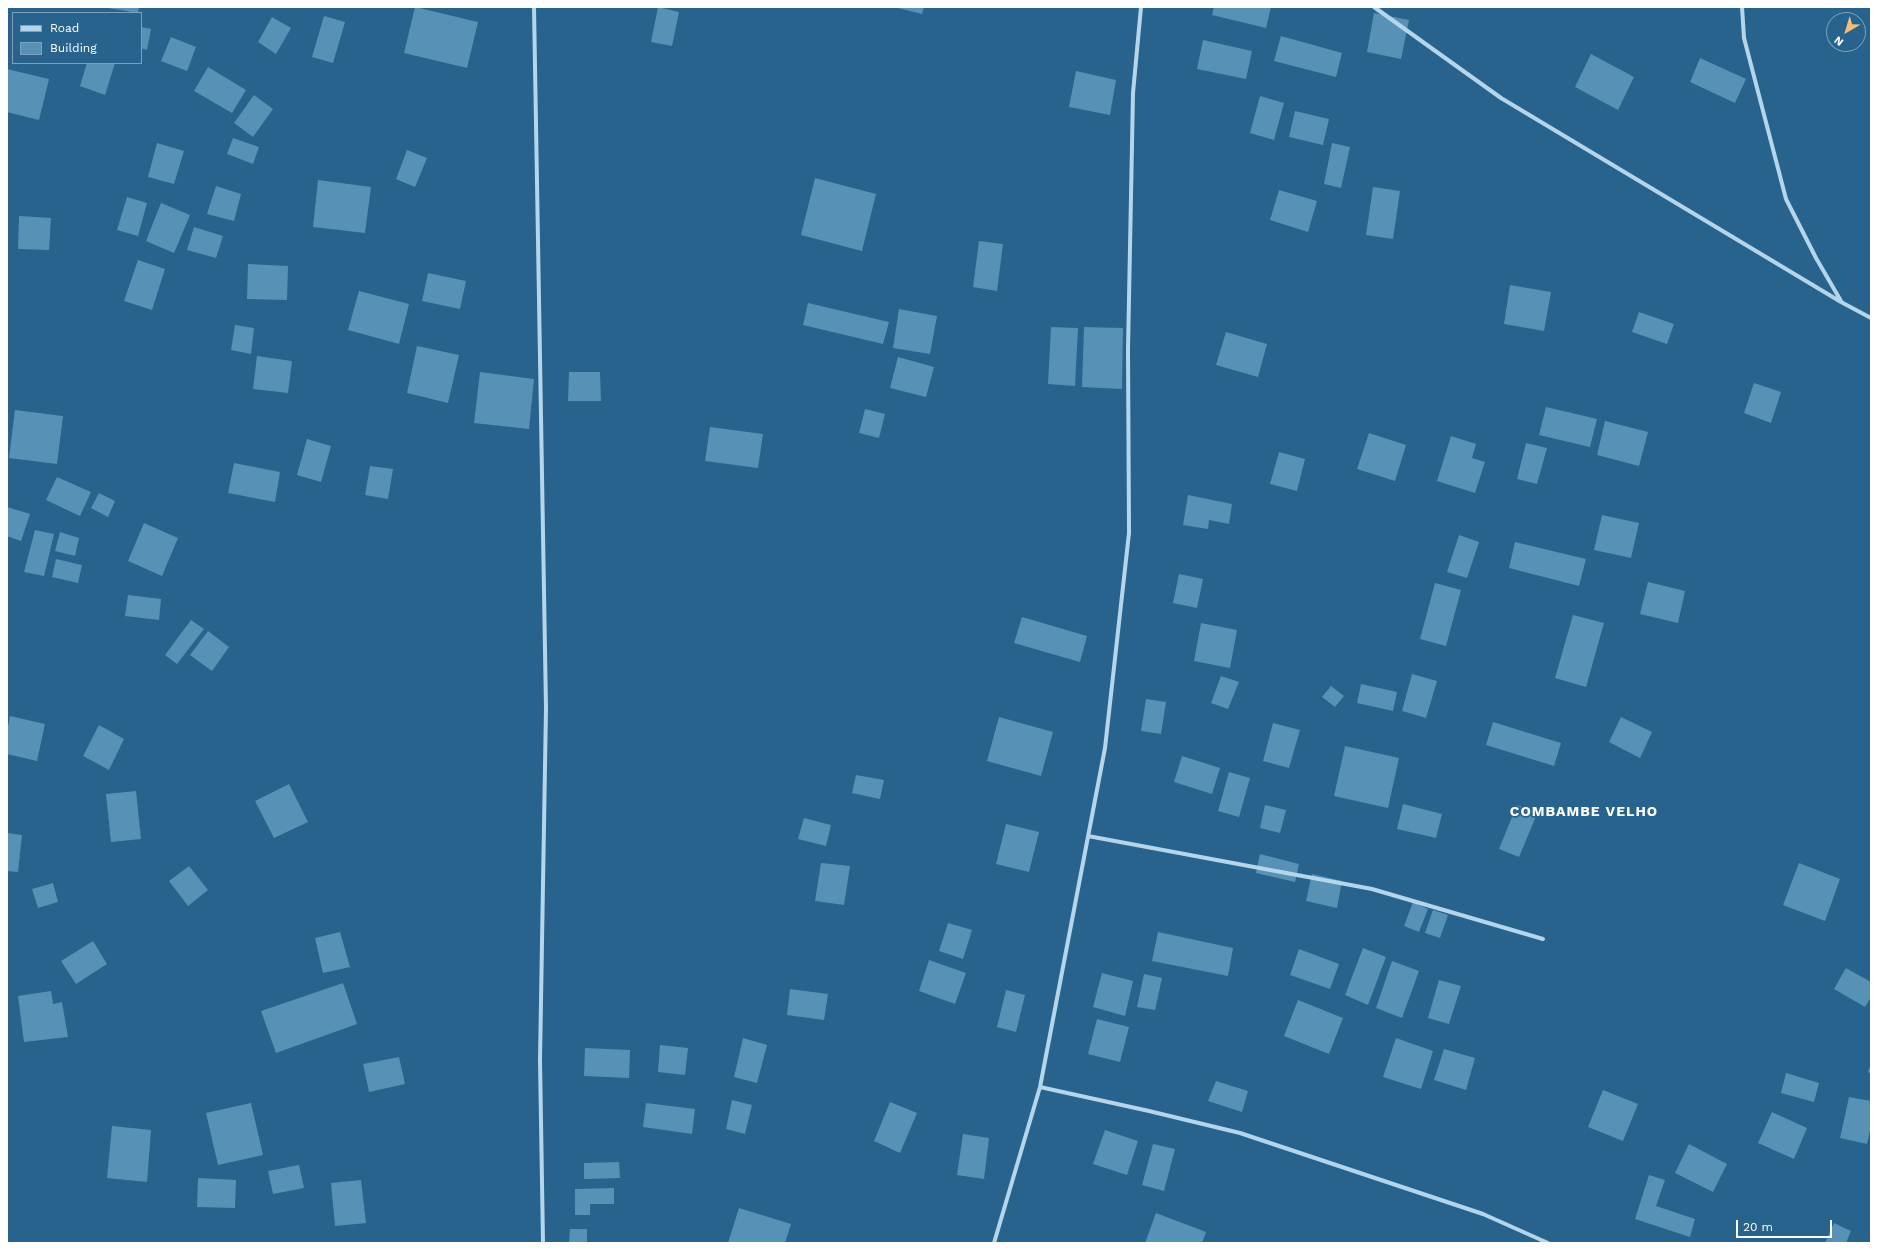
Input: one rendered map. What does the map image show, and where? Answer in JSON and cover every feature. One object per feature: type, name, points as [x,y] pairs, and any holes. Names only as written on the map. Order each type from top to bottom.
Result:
[{"type":"street","points":[[534,7],[546,708],[540,1060],[543,1243]]},
{"type":"street","points":[[994,1243],[1040,1087],[1105,748],[1129,533],[1128,350],[1133,100],[1141,7]]},
{"type":"street","points":[[1374,7],[1502,98],[1841,302],[1871,318]]},
{"type":"street","points":[[1742,7],[1744,38],[1786,199],[1816,258],[1841,302]]},
{"type":"street","points":[[1088,836],[1372,889],[1543,939]]},
{"type":"street","points":[[1040,1087],[1149,1110],[1240,1133],[1483,1214],[1548,1243]]},
{"type":"building","points":[[102,7],[139,7],[138,12]]},
{"type":"building","points":[[415,7],[478,22],[467,68],[404,53]]},
{"type":"building","points":[[658,7],[679,12],[672,46],[651,42]]},
{"type":"building","points":[[894,7],[924,7],[922,14]]},
{"type":"building","points":[[1214,7],[1271,7],[1266,28],[1212,15]]},
{"type":"building","points":[[1374,13],[1409,20],[1401,59],[1367,52]]},
{"type":"building","points":[[324,16],[345,22],[333,63],[312,57]]},
{"type":"building","points":[[272,17],[291,28],[276,54],[258,42]]},
{"type":"building","points":[[142,27],[151,29],[147,50],[142,48]]},
{"type":"building","points":[[1281,36],[1342,53],[1336,77],[1274,61]]},
{"type":"building","points":[[171,37],[196,47],[187,71],[161,61]]},
{"type":"building","points":[[1203,40],[1252,51],[1246,79],[1197,69]]},
{"type":"building","points":[[1591,54],[1634,77],[1618,110],[1575,87]]},
{"type":"building","points":[[1700,58],[1746,79],[1735,103],[1690,82]]},
{"type":"building","points":[[87,64],[115,64],[105,95],[80,86]]},
{"type":"building","points":[[208,67],[246,90],[232,113],[194,91]]},
{"type":"building","points":[[7,69],[49,79],[39,120],[7,112]]},
{"type":"building","points":[[1076,71],[1116,80],[1110,115],[1069,107]]},
{"type":"building","points":[[254,95],[273,109],[253,137],[234,123]]},
{"type":"building","points":[[1260,96],[1284,103],[1274,140],[1250,133]]},
{"type":"building","points":[[1295,111],[1329,119],[1323,145],[1289,137]]},
{"type":"building","points":[[233,138],[259,147],[253,164],[227,154]]},
{"type":"building","points":[[157,143],[184,151],[174,184],[148,177]]},
{"type":"building","points":[[1332,143],[1350,147],[1341,188],[1324,184]]},
{"type":"building","points":[[407,150],[427,158],[415,187],[396,179]]},
{"type":"building","points":[[815,178],[876,194],[862,251],[801,235]]},
{"type":"building","points":[[318,180],[371,187],[365,233],[313,227]]},
{"type":"building","points":[[216,186],[241,194],[234,221],[207,214]]},
{"type":"building","points":[[1373,187],[1400,191],[1393,239],[1366,235]]},
{"type":"building","points":[[1279,190],[1317,201],[1308,232],[1270,220]]},
{"type":"building","points":[[127,197],[147,203],[138,236],[117,230]]},
{"type":"building","points":[[161,203],[190,215],[174,253],[146,241]]},
{"type":"building","points":[[19,216],[51,218],[49,250],[18,249]]},
{"type":"building","points":[[194,227],[223,236],[216,258],[187,250]]},
{"type":"building","points":[[979,241],[1003,244],[997,291],[973,287]]},
{"type":"building","points":[[138,260],[165,269],[152,310],[124,301]]},
{"type":"building","points":[[248,264],[288,266],[287,300],[247,299]]},
{"type":"building","points":[[428,273],[466,281],[460,309],[422,301]]},
{"type":"building","points":[[1510,285],[1551,292],[1544,331],[1504,324]]},
{"type":"building","points":[[359,291],[409,304],[399,344],[348,330]]},
{"type":"building","points":[[808,303],[889,322],[883,344],[803,325]]},
{"type":"building","points":[[899,309],[937,316],[930,354],[893,348]]},
{"type":"building","points":[[1639,312],[1674,324],[1667,344],[1632,332]]},
{"type":"building","points":[[235,325],[254,328],[251,354],[231,350]]},
{"type":"building","points":[[1051,327],[1078,328],[1075,386],[1048,384]]},
{"type":"building","points":[[1084,327],[1123,328],[1122,389],[1082,387]]},
{"type":"building","points":[[1226,332],[1267,344],[1258,377],[1216,365]]},
{"type":"building","points":[[417,346],[459,355],[448,403],[407,393]]},
{"type":"building","points":[[257,356],[292,361],[288,393],[253,389]]},
{"type":"building","points":[[898,357],[934,367],[926,397],[890,388]]},
{"type":"building","points":[[480,372],[534,379],[529,429],[474,423]]},
{"type":"building","points":[[569,372],[600,372],[601,401],[568,401]]},
{"type":"building","points":[[1754,383],[1781,392],[1771,423],[1744,413]]},
{"type":"building","points":[[1546,407],[1597,419],[1590,447],[1539,435]]},
{"type":"building","points":[[865,409],[885,414],[879,438],[859,433]]},
{"type":"building","points":[[15,410],[63,416],[57,464],[9,458]]},
{"type":"building","points":[[1605,421],[1648,432],[1639,466],[1597,455]]},
{"type":"building","points":[[710,427],[763,434],[758,468],[705,461]]},
{"type":"building","points":[[1369,433],[1406,445],[1395,481],[1357,469]]},
{"type":"building","points":[[1451,436],[1476,444],[1472,458],[1485,462],[1475,493],[1437,481]]},
{"type":"building","points":[[307,439],[331,446],[321,482],[297,475]]},
{"type":"building","points":[[1526,443],[1547,448],[1537,484],[1517,479]]},
{"type":"building","points":[[1279,452],[1305,459],[1297,491],[1270,484]]},
{"type":"building","points":[[234,463],[280,472],[275,502],[228,493]]},
{"type":"building","points":[[370,466],[393,469],[388,499],[365,495]]},
{"type":"building","points":[[57,477],[91,492],[80,516],[46,500]]},
{"type":"building","points":[[99,493],[115,501],[108,517],[91,508]]},
{"type":"building","points":[[1188,495],[1232,504],[1229,524],[1209,520],[1208,529],[1183,525]]},
{"type":"building","points":[[7,507],[30,514],[21,541],[7,536]]},
{"type":"building","points":[[1602,515],[1639,523],[1631,558],[1594,550]]},
{"type":"building","points":[[144,523],[178,538],[162,576],[128,561]]},
{"type":"building","points":[[35,530],[54,534],[44,576],[24,572]]},
{"type":"building","points":[[60,532],[79,538],[75,556],[55,551]]},
{"type":"building","points":[[1459,535],[1479,542],[1467,578],[1447,572]]},
{"type":"building","points":[[1515,542],[1586,559],[1579,586],[1509,568]]},
{"type":"building","points":[[56,559],[82,565],[78,583],[52,577]]},
{"type":"building","points":[[1179,574],[1203,579],[1197,608],[1173,603]]},
{"type":"building","points":[[1648,582],[1685,591],[1678,623],[1640,614]]},
{"type":"building","points":[[1435,583],[1461,590],[1446,646],[1420,639]]},
{"type":"building","points":[[128,595],[161,599],[159,620],[125,616]]},
{"type":"building","points":[[1573,615],[1604,623],[1586,687],[1555,678]]},
{"type":"building","points":[[1022,617],[1087,636],[1080,662],[1014,643]]},
{"type":"building","points":[[191,620],[204,629],[177,664],[165,655]]},
{"type":"building","points":[[1201,623],[1237,630],[1230,668],[1194,661]]},
{"type":"building","points":[[208,631],[229,647],[212,671],[190,655]]},
{"type":"building","points":[[1412,674],[1437,681],[1426,718],[1402,711]]},
{"type":"building","points":[[1221,676],[1239,682],[1228,709],[1211,703]]},
{"type":"building","points":[[1361,684],[1397,692],[1393,711],[1357,703]]},
{"type":"building","points":[[1331,686],[1344,696],[1335,707],[1322,697]]},
{"type":"building","points":[[1146,699],[1166,702],[1161,734],[1141,731]]},
{"type":"building","points":[[10,716],[45,724],[37,761],[7,754],[7,732]]},
{"type":"building","points":[[999,717],[1053,732],[1041,776],[987,761]]},
{"type":"building","points":[[1621,717],[1652,732],[1640,758],[1609,742]]},
{"type":"building","points":[[1493,722],[1561,743],[1554,766],[1486,745]]},
{"type":"building","points":[[1273,723],[1300,730],[1289,768],[1263,761]]},
{"type":"building","points":[[99,725],[124,739],[109,770],[83,756]]},
{"type":"building","points":[[1345,746],[1399,758],[1388,808],[1334,796]]},
{"type":"building","points":[[1182,756],[1220,768],[1212,794],[1174,782]]},
{"type":"building","points":[[1229,772],[1250,778],[1239,817],[1218,811]]},
{"type":"building","points":[[856,775],[884,780],[880,799],[852,793]]},
{"type":"building","points":[[289,784],[308,822],[274,838],[255,801]]},
{"type":"building","points":[[136,791],[141,839],[111,842],[106,794]]},
{"type":"building","points":[[1403,804],[1442,814],[1436,838],[1397,829]]},
{"type":"building","points":[[1265,805],[1286,810],[1280,833],[1260,828]]},
{"type":"building","points":[[1517,805],[1537,814],[1519,857],[1499,849]]},
{"type":"building","points":[[804,818],[831,825],[826,846],[798,839]]},
{"type":"building","points":[[1006,824],[1039,832],[1029,872],[996,864]]},
{"type":"building","points":[[7,833],[22,835],[18,872],[7,871]]},
{"type":"building","points":[[1260,854],[1299,864],[1295,882],[1256,873]]},
{"type":"building","points":[[821,863],[850,866],[844,905],[815,901]]},
{"type":"building","points":[[1799,863],[1840,879],[1825,921],[1783,905]]},
{"type":"building","points":[[189,866],[208,890],[188,906],[169,881]]},
{"type":"building","points":[[1312,874],[1342,881],[1337,908],[1306,901]]},
{"type":"building","points":[[53,883],[58,902],[38,908],[32,889]]},
{"type":"building","points":[[1413,902],[1428,909],[1419,932],[1404,926]]},
{"type":"building","points":[[1433,910],[1448,915],[1440,938],[1425,933]]},
{"type":"building","points":[[948,923],[972,930],[963,959],[939,951]]},
{"type":"building","points":[[340,932],[350,967],[323,973],[315,938]]},
{"type":"building","points":[[1158,932],[1233,948],[1228,976],[1152,961]]},
{"type":"building","points":[[93,941],[107,964],[76,984],[61,961]]},
{"type":"building","points":[[1363,948],[1386,957],[1368,1005],[1345,995]]},
{"type":"building","points":[[1299,949],[1339,964],[1330,989],[1290,975]]},
{"type":"building","points":[[929,960],[966,973],[955,1004],[919,991]]},
{"type":"building","points":[[1392,961],[1419,971],[1402,1018],[1376,1008]]},
{"type":"building","points":[[1846,968],[1871,982],[1871,997],[1865,1007],[1834,989]]},
{"type":"building","points":[[1102,973],[1133,981],[1125,1016],[1093,1007]]},
{"type":"building","points":[[1144,974],[1162,978],[1155,1010],[1137,1007]]},
{"type":"building","points":[[1439,980],[1461,986],[1449,1024],[1428,1018]]},
{"type":"building","points":[[343,983],[357,1024],[276,1053],[261,1011]]},
{"type":"building","points":[[790,989],[828,994],[824,1020],[787,1015]]},
{"type":"building","points":[[1006,990],[1025,995],[1016,1032],[997,1027]]},
{"type":"building","points":[[51,991],[53,1004],[62,1002],[68,1037],[24,1042],[18,996]]},
{"type":"building","points":[[1298,1000],[1343,1018],[1329,1054],[1284,1036]]},
{"type":"building","points":[[1097,1019],[1129,1027],[1120,1062],[1088,1054]]},
{"type":"building","points":[[743,1038],[767,1045],[757,1083],[734,1077]]},
{"type":"building","points":[[1396,1038],[1433,1051],[1421,1089],[1383,1077]]},
{"type":"building","points":[[660,1045],[688,1048],[685,1075],[658,1072]]},
{"type":"building","points":[[585,1048],[630,1050],[629,1078],[584,1076]]},
{"type":"building","points":[[1444,1049],[1475,1058],[1466,1090],[1434,1080]]},
{"type":"building","points":[[399,1057],[405,1084],[369,1092],[363,1064]]},
{"type":"building","points":[[1871,1064],[1871,1074],[1868,1072]]},
{"type":"building","points":[[1786,1073],[1819,1083],[1814,1102],[1781,1093]]},
{"type":"building","points":[[1216,1081],[1248,1091],[1242,1112],[1208,1101]]},
{"type":"building","points":[[1603,1090],[1638,1104],[1623,1141],[1588,1127]]},
{"type":"building","points":[[1849,1097],[1871,1101],[1871,1126],[1867,1144],[1840,1138]]},
{"type":"building","points":[[732,1100],[752,1105],[745,1134],[726,1129]]},
{"type":"building","points":[[890,1102],[917,1113],[900,1153],[874,1141]]},
{"type":"building","points":[[251,1103],[263,1155],[218,1165],[206,1113]]},
{"type":"building","points":[[646,1103],[695,1109],[692,1134],[643,1127]]},
{"type":"building","points":[[1772,1112],[1807,1128],[1794,1159],[1758,1143]]},
{"type":"building","points":[[112,1126],[151,1130],[147,1182],[107,1178]]},
{"type":"building","points":[[1105,1130],[1138,1141],[1127,1175],[1093,1164]]},
{"type":"building","points":[[963,1134],[989,1138],[984,1179],[957,1175]]},
{"type":"building","points":[[1153,1144],[1175,1149],[1164,1191],[1142,1185]]},
{"type":"building","points":[[1689,1144],[1727,1164],[1713,1192],[1675,1173]]},
{"type":"building","points":[[619,1162],[620,1178],[584,1179],[584,1163]]},
{"type":"building","points":[[299,1165],[304,1188],[273,1194],[268,1171]]},
{"type":"building","points":[[1649,1175],[1665,1180],[1656,1206],[1695,1219],[1690,1237],[1635,1219]]},
{"type":"building","points":[[198,1178],[236,1180],[235,1208],[197,1207]]},
{"type":"building","points":[[361,1180],[366,1223],[335,1226],[331,1183]]},
{"type":"building","points":[[614,1188],[614,1204],[590,1204],[590,1215],[575,1215],[575,1189]]},
{"type":"building","points":[[739,1208],[791,1224],[785,1243],[728,1243]]},
{"type":"building","points":[[1156,1213],[1206,1232],[1202,1243],[1145,1243]]},
{"type":"building","points":[[1834,1223],[1851,1231],[1846,1243],[1825,1243]]},
{"type":"building","points":[[570,1229],[587,1229],[587,1243],[569,1243]]},
{"type":"district","name":"COMBAMBE VELHO","points":[[1584,812]]}]
